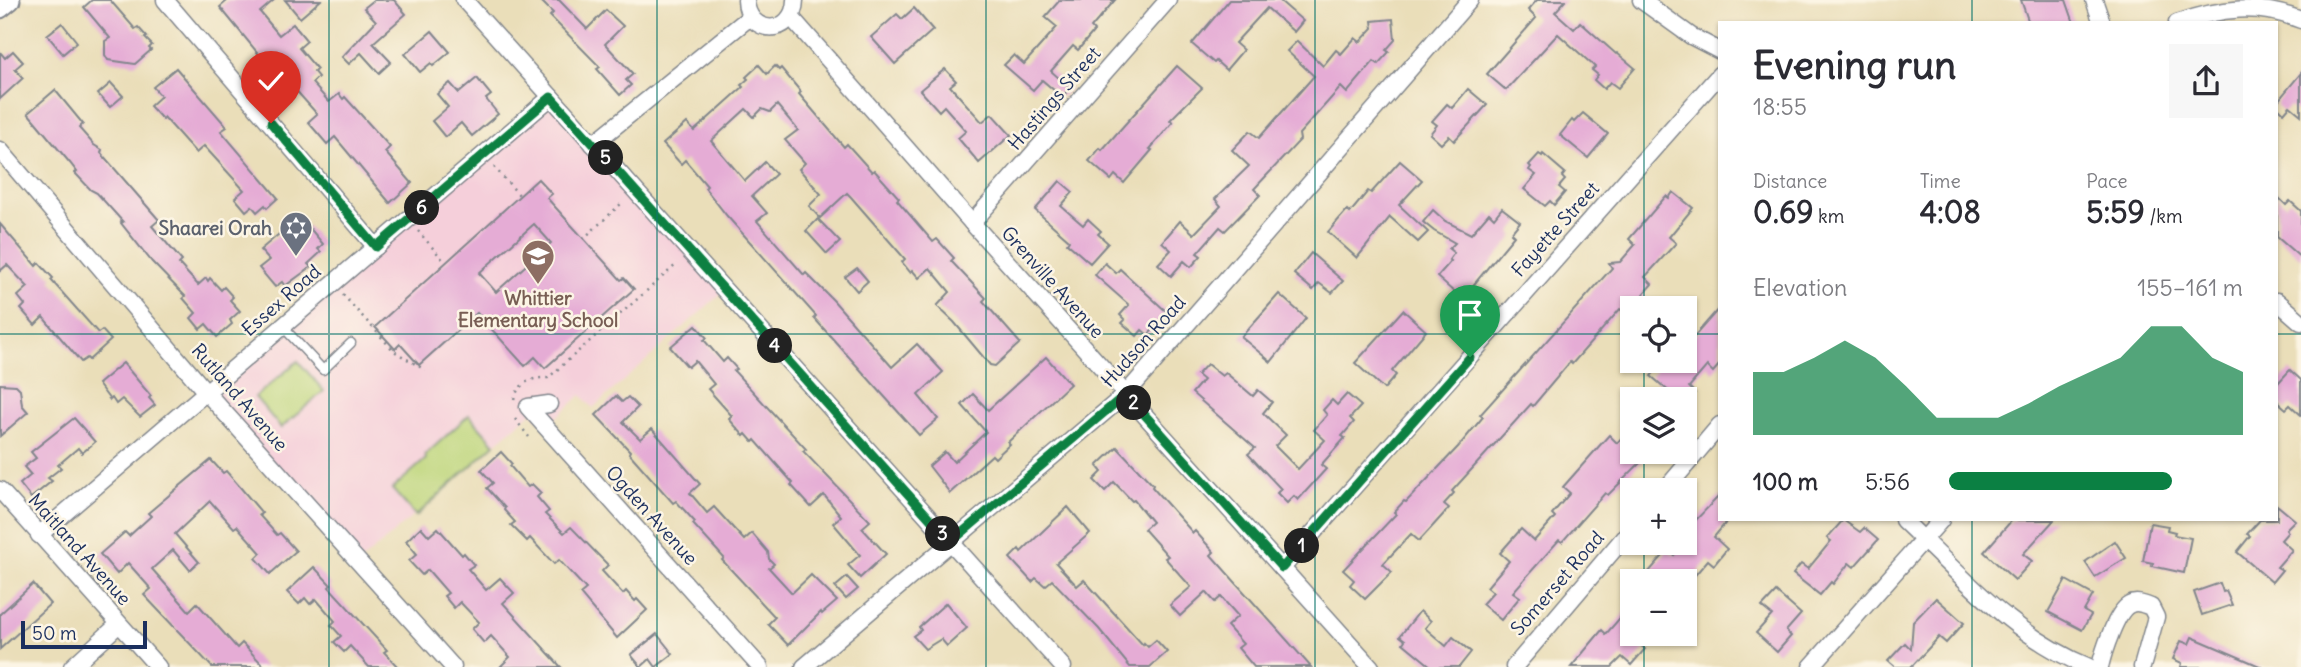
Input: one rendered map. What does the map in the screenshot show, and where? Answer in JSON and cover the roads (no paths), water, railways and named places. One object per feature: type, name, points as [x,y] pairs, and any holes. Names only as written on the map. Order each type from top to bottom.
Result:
[{"type":"street","points":[[0,8],[10,0]]},
{"type":"street","points":[[165,0],[376,247]]},
{"type":"street","points":[[464,0],[1063,667]]},
{"type":"street","points":[[746,0],[750,17],[756,23],[771,28],[779,26],[791,17],[795,0]]},
{"type":"street","name":"Hastings Street","points":[[972,223],[1167,0]]},
{"type":"street","name":"Hudson Road","points":[[804,667],[1126,394],[1470,0]]},
{"type":"street","points":[[1641,0],[1690,36],[1718,50]]},
{"type":"street","points":[[2094,0],[2101,21]]},
{"type":"street","points":[[2183,21],[2215,11],[2237,8],[2262,9],[2301,20]]},
{"type":"street","points":[[593,144],[750,17]]},
{"type":"street","name":"Grenville Avenue","points":[[791,17],[972,223],[1371,667]]},
{"type":"street","name":"Fayette Street","points":[[1282,568],[1718,76]]},
{"type":"street","name":"Essex Road","points":[[39,536],[551,97]]},
{"type":"street","name":"Rutland Avenue","points":[[0,150],[206,392],[453,667]]},
{"type":"street","points":[[2278,302],[2301,322]]},
{"type":"street","name":"Ogden Avenue","points":[[549,404],[528,407],[760,667]]},
{"type":"street","points":[[1675,478],[1718,427]]},
{"type":"street","name":"Maitland Avenue","points":[[0,490],[158,667]]},
{"type":"street","points":[[1904,521],[2014,624],[2038,642],[2089,667]]},
{"type":"street","points":[[1811,667],[1940,521]]},
{"type":"street","name":"Somerset Road","points":[[1514,667],[1620,542]]},
{"type":"street","points":[[2100,667],[2123,610],[2133,603],[2139,603],[2151,607],[2156,617],[2142,667]]},
{"type":"street","points":[[72,667],[119,624]]},
{"type":"lane","points":[[283,327],[323,370],[351,343]]},
{"type":"place","name":"Shaarei Orah","points":[[296,258]]},
{"type":"place","name":"Whittier Elementary School","points":[[538,286]]}]
